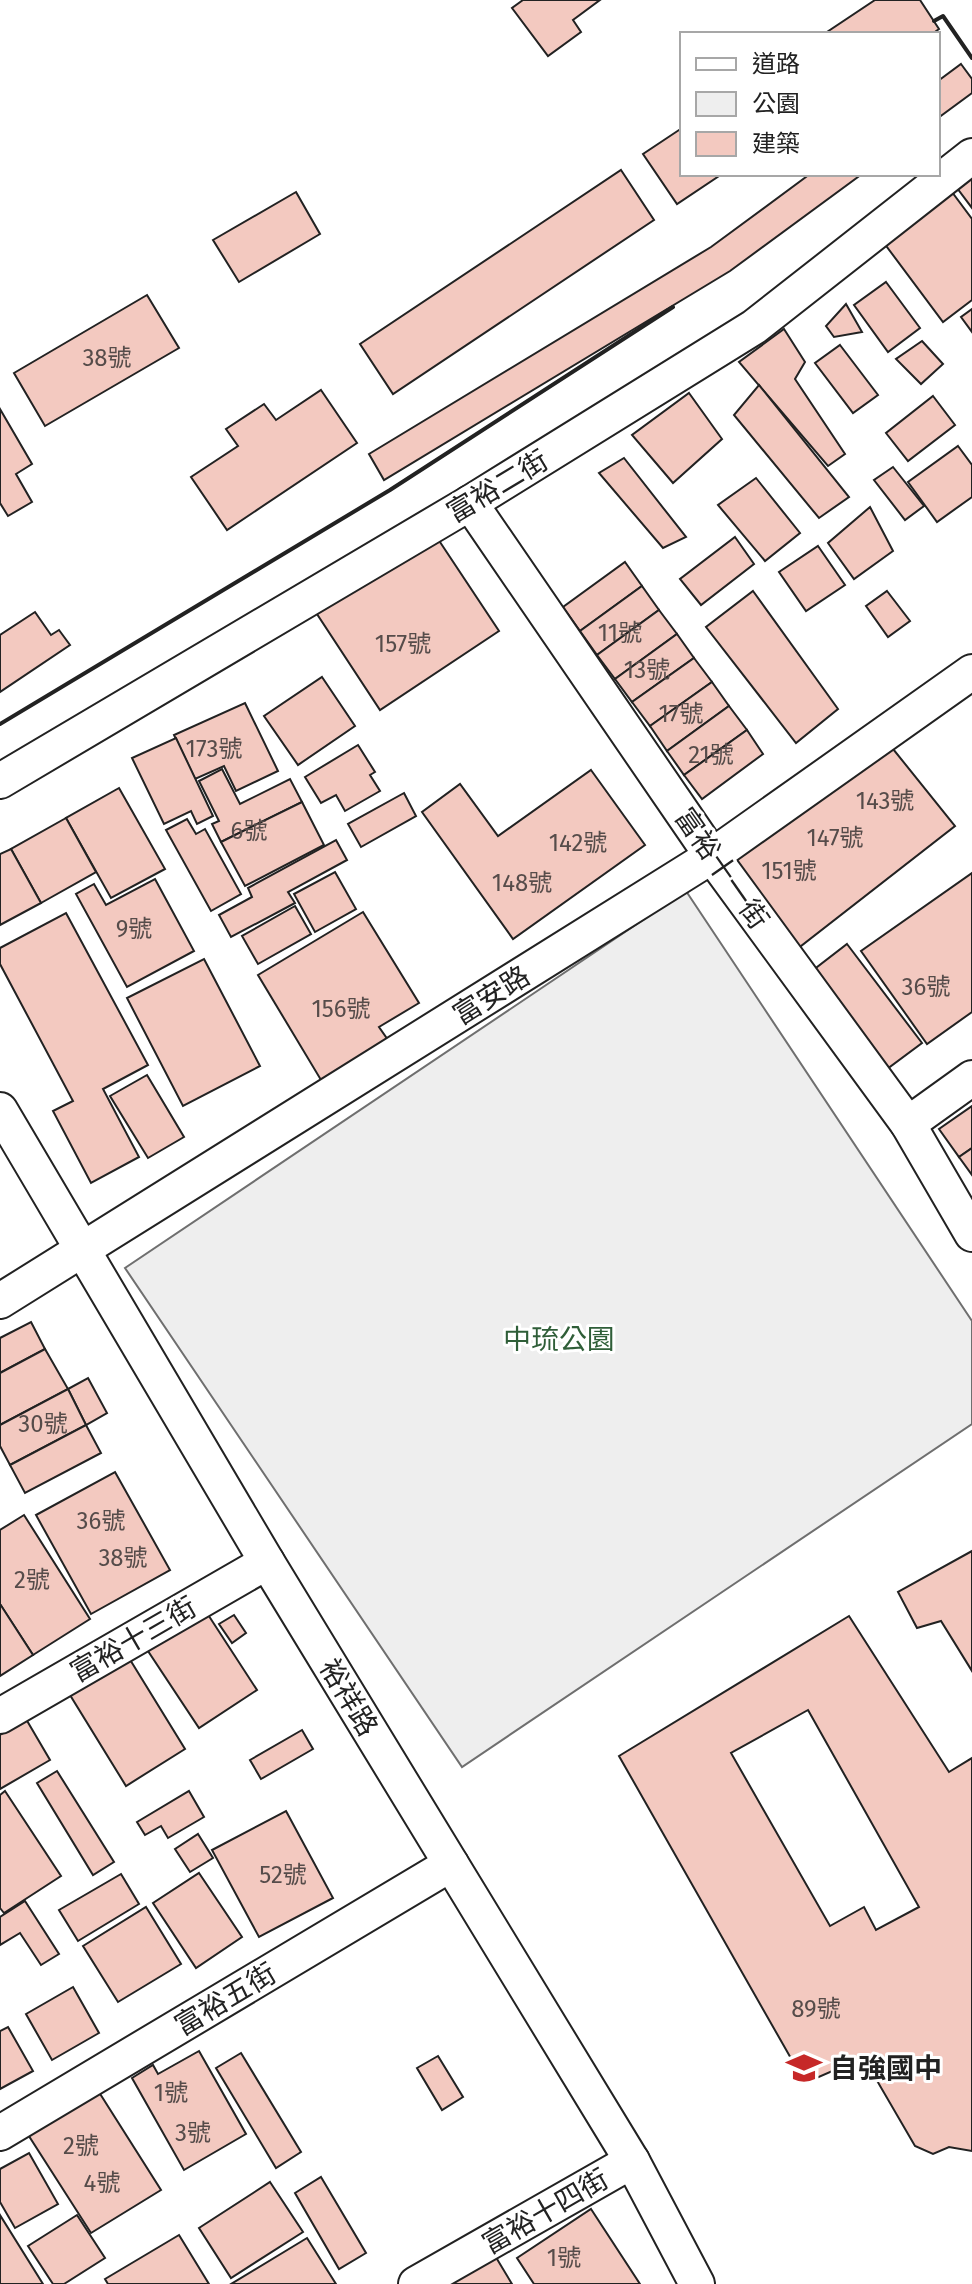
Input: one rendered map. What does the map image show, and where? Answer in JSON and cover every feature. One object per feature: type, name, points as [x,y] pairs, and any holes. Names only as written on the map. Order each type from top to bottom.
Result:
[{"type":"street","name":"富裕二街","points":[[0,781],[470,503],[754,327],[972,156]]},
{"type":"street","name":"富裕十一街","points":[[470,503],[712,856],[908,1124],[972,1234]]},
{"type":"street","name":"富安路","points":[[0,1301],[83,1252],[712,856],[972,672]]},
{"type":"street","points":[[908,1124],[972,1078]]},
{"type":"street","name":"裕祥路","points":[[0,1110],[267,1562],[632,2161],[697,2284]]},
{"type":"street","name":"富裕十三街","points":[[0,1716],[267,1562]]},
{"type":"street","name":"富裕五街","points":[[0,2133],[451,1864]]},
{"type":"street","name":"富裕十四街","points":[[416,2284],[632,2161]]},
{"type":"green space","name":"中琉公園","points":[[686,891],[972,1321],[972,1424],[462,1767],[125,1268]]},
{"type":"building","points":[[523,0],[600,0],[573,20],[581,32],[548,56],[512,8]]},
{"type":"building","points":[[875,0],[920,0],[939,29],[935,32],[827,32]]},
{"type":"building","points":[[961,64],[972,79],[972,93],[940,117],[940,80]]},
{"type":"building","points":[[680,129],[680,176],[719,176],[677,204],[643,154]]},
{"type":"building","points":[[621,170],[654,220],[393,394],[360,344]]},
{"type":"building","points":[[972,170],[972,208],[954,184]]},
{"type":"building","points":[[807,176],[859,176],[730,271],[384,480],[369,454],[711,247]]},
{"type":"building","points":[[946,184],[972,219],[972,300],[943,322],[878,235]]},
{"type":"building","points":[[296,192],[320,234],[239,282],[213,240]]},
{"type":"building","points":[[886,282],[920,328],[888,352],[854,305]]},
{"type":"building","points":[[147,295],[179,348],[45,426],[14,373]]},
{"type":"building","points":[[846,304],[862,332],[834,337],[826,326]]},
{"type":"building","points":[[972,309],[972,332],[961,317]]},
{"type":"building","points":[[784,329],[805,362],[795,379],[845,454],[828,466],[739,362]]},
{"type":"building","points":[[922,341],[943,364],[921,384],[896,359]]},
{"type":"building","points":[[840,345],[878,395],[853,413],[815,363]]},
{"type":"building","points":[[759,385],[849,497],[819,518],[734,415]]},
{"type":"building","points":[[321,390],[357,443],[227,530],[191,477],[238,446],[226,429],[264,404],[276,420]]},
{"type":"building","points":[[689,393],[722,439],[673,483],[632,435]]},
{"type":"building","points":[[933,396],[955,425],[908,461],[886,433]]},
{"type":"building","points":[[0,409],[32,464],[16,474],[32,502],[8,516],[0,503]]},
{"type":"building","points":[[958,446],[972,465],[972,497],[937,522],[908,482]]},
{"type":"building","points":[[624,458],[686,537],[663,548],[599,473]]},
{"type":"building","points":[[893,467],[924,506],[905,520],[874,480]]},
{"type":"building","points":[[756,478],[800,533],[765,561],[718,505]]},
{"type":"building","points":[[870,507],[893,551],[854,579],[828,543]]},
{"type":"building","points":[[434,533],[499,631],[380,710],[315,611]]},
{"type":"building","points":[[735,537],[754,564],[701,605],[680,579]]},
{"type":"building","points":[[818,546],[845,585],[806,611],[779,572]]},
{"type":"building","points":[[625,562],[642,586],[580,631],[563,607]]},
{"type":"building","points":[[642,586],[659,610],[597,655],[580,631]]},
{"type":"building","points":[[753,591],[838,709],[796,743],[706,627]]},
{"type":"building","points":[[887,591],[910,621],[888,637],[866,606]]},
{"type":"building","points":[[659,610],[677,634],[615,679],[597,655]]},
{"type":"building","points":[[35,612],[51,635],[59,630],[70,645],[0,692],[0,635]]},
{"type":"building","points":[[677,634],[694,658],[632,702],[615,679]]},
{"type":"building","points":[[694,658],[712,682],[650,726],[632,702]]},
{"type":"building","points":[[322,677],[355,726],[298,765],[264,716]]},
{"type":"building","points":[[712,682],[729,706],[667,751],[650,726]]},
{"type":"building","points":[[245,703],[278,771],[236,791],[224,766],[195,779],[174,735]]},
{"type":"building","points":[[729,706],[747,730],[684,775],[667,751]]},
{"type":"building","points":[[747,730],[763,754],[702,799],[684,775]]},
{"type":"building","points":[[176,738],[213,816],[197,824],[191,811],[164,824],[132,758]]},
{"type":"building","points":[[885,739],[955,826],[792,953],[724,866]]},
{"type":"building","points":[[358,745],[375,772],[370,775],[380,791],[345,811],[336,795],[321,803],[305,777]]},
{"type":"building","points":[[222,769],[240,804],[290,779],[302,802],[221,842],[212,824],[219,821],[199,781]]},
{"type":"building","points":[[591,770],[645,845],[513,939],[422,812],[460,784],[498,836]]},
{"type":"building","points":[[119,788],[165,869],[111,898],[66,818]]},
{"type":"building","points":[[404,793],[416,816],[361,847],[348,824]]},
{"type":"building","points":[[302,802],[324,845],[245,886],[221,842]]},
{"type":"building","points":[[66,818],[96,872],[41,903],[11,849]]},
{"type":"building","points":[[187,819],[196,834],[205,829],[241,894],[211,911],[166,830]]},
{"type":"building","points":[[336,840],[347,860],[288,892],[295,903],[231,937],[219,915],[252,897],[248,888]]},
{"type":"building","points":[[11,849],[41,903],[0,925],[0,854]]},
{"type":"building","points":[[335,872],[356,909],[315,932],[294,894]]},
{"type":"building","points":[[972,873],[972,1012],[927,1044],[861,951]]},
{"type":"building","points":[[155,879],[194,951],[127,987],[76,894],[94,884],[106,905]]},
{"type":"building","points":[[295,906],[311,934],[258,964],[242,936]]},
{"type":"building","points":[[363,912],[419,1003],[379,1027],[388,1040],[321,1080],[258,975]]},
{"type":"building","points":[[66,913],[148,1065],[103,1089],[139,1157],[91,1183],[53,1111],[73,1101],[0,964],[0,948]]},
{"type":"building","points":[[847,944],[922,1043],[887,1069],[812,971]]},
{"type":"building","points":[[204,959],[260,1066],[183,1106],[127,998]]},
{"type":"building","points":[[147,1075],[184,1137],[148,1158],[110,1096]]},
{"type":"building","points":[[972,1106],[972,1148],[959,1157],[939,1129]]},
{"type":"building","points":[[972,1148],[972,1175],[959,1157]]},
{"type":"building","points":[[31,1322],[45,1349],[0,1373],[0,1338]]},
{"type":"building","points":[[45,1349],[68,1389],[0,1425],[0,1373]]},
{"type":"building","points":[[88,1378],[107,1413],[86,1425],[68,1389]]},
{"type":"building","points":[[68,1389],[86,1425],[10,1465],[0,1446],[0,1425]]},
{"type":"building","points":[[86,1425],[101,1453],[25,1493],[10,1465]]},
{"type":"building","points":[[115,1472],[170,1570],[91,1614],[36,1515]]},
{"type":"building","points":[[24,1515],[90,1619],[33,1655],[0,1604],[0,1530]]},
{"type":"building","points":[[972,1551],[972,1671],[941,1621],[917,1628],[898,1592]]},
{"type":"building","points":[[0,1604],[33,1655],[0,1676]]},
{"type":"building","points":[[205,1610],[257,1690],[199,1728],[146,1648]]},
{"type":"building","points":[[234,1615],[246,1633],[232,1643],[219,1624]]},
{"type":"building","points":[[849,1616],[949,1772],[972,1758],[972,2151],[949,2147],[933,2154],[915,2146],[872,2072],[846,2065],[805,2083],[619,1756]],"holes":[[[808,1710],[919,1907],[876,1930],[864,1907],[830,1926],[731,1753]]]},
{"type":"building","points":[[129,1658],[185,1749],[126,1786],[70,1695]]},
{"type":"building","points":[[26,1719],[50,1760],[0,1789],[0,1735]]},
{"type":"building","points":[[302,1730],[313,1749],[261,1779],[250,1760]]},
{"type":"building","points":[[57,1771],[114,1862],[93,1875],[37,1783]]},
{"type":"building","points":[[5,1791],[61,1876],[4,1913],[0,1908],[0,1795]]},
{"type":"building","points":[[189,1791],[204,1817],[168,1838],[161,1826],[145,1835],[137,1822]]},
{"type":"building","points":[[286,1811],[333,1898],[259,1937],[212,1850]]},
{"type":"building","points":[[198,1834],[213,1858],[190,1872],[175,1849]]},
{"type":"building","points":[[199,1873],[242,1937],[196,1968],[153,1903]]},
{"type":"building","points":[[121,1874],[139,1904],[78,1941],[59,1910]]},
{"type":"building","points":[[25,1901],[59,1954],[41,1965],[20,1933],[0,1945],[0,1917]]},
{"type":"building","points":[[146,1907],[181,1964],[118,2002],[83,1946]]},
{"type":"building","points":[[73,1987],[99,2033],[52,2060],[26,2014]]},
{"type":"building","points":[[8,2027],[33,2071],[0,2089],[0,2031]]},
{"type":"building","points":[[199,2051],[246,2134],[184,2170],[132,2078],[153,2065],[158,2074]]},
{"type":"building","points":[[241,2053],[301,2152],[276,2168],[216,2068]]},
{"type":"building","points":[[438,2056],[463,2097],[442,2110],[417,2068]]},
{"type":"building","points":[[97,2089],[161,2190],[91,2233],[27,2133]]},
{"type":"building","points":[[29,2153],[58,2204],[15,2228],[0,2202],[0,2169]]},
{"type":"building","points":[[321,2177],[366,2253],[339,2269],[295,2193]]},
{"type":"building","points":[[270,2182],[303,2232],[231,2278],[199,2228]]},
{"type":"building","points":[[591,2209],[640,2284],[534,2284],[517,2258]]},
{"type":"building","points":[[0,2215],[43,2284],[0,2284]]},
{"type":"building","points":[[77,2215],[105,2258],[64,2284],[53,2284],[28,2246]]},
{"type":"building","points":[[179,2235],[209,2284],[108,2284],[105,2279]]},
{"type":"building","points":[[307,2238],[336,2284],[231,2284]]},
{"type":"building","points":[[494,2254],[512,2284],[444,2284]]},
{"type":"wall","points":[[934,21],[943,16],[972,58]]},
{"type":"wall","points":[[0,724],[390,490],[673,307]]},
{"type":"place","name":"自強國中","points":[[804,2068]]}]
